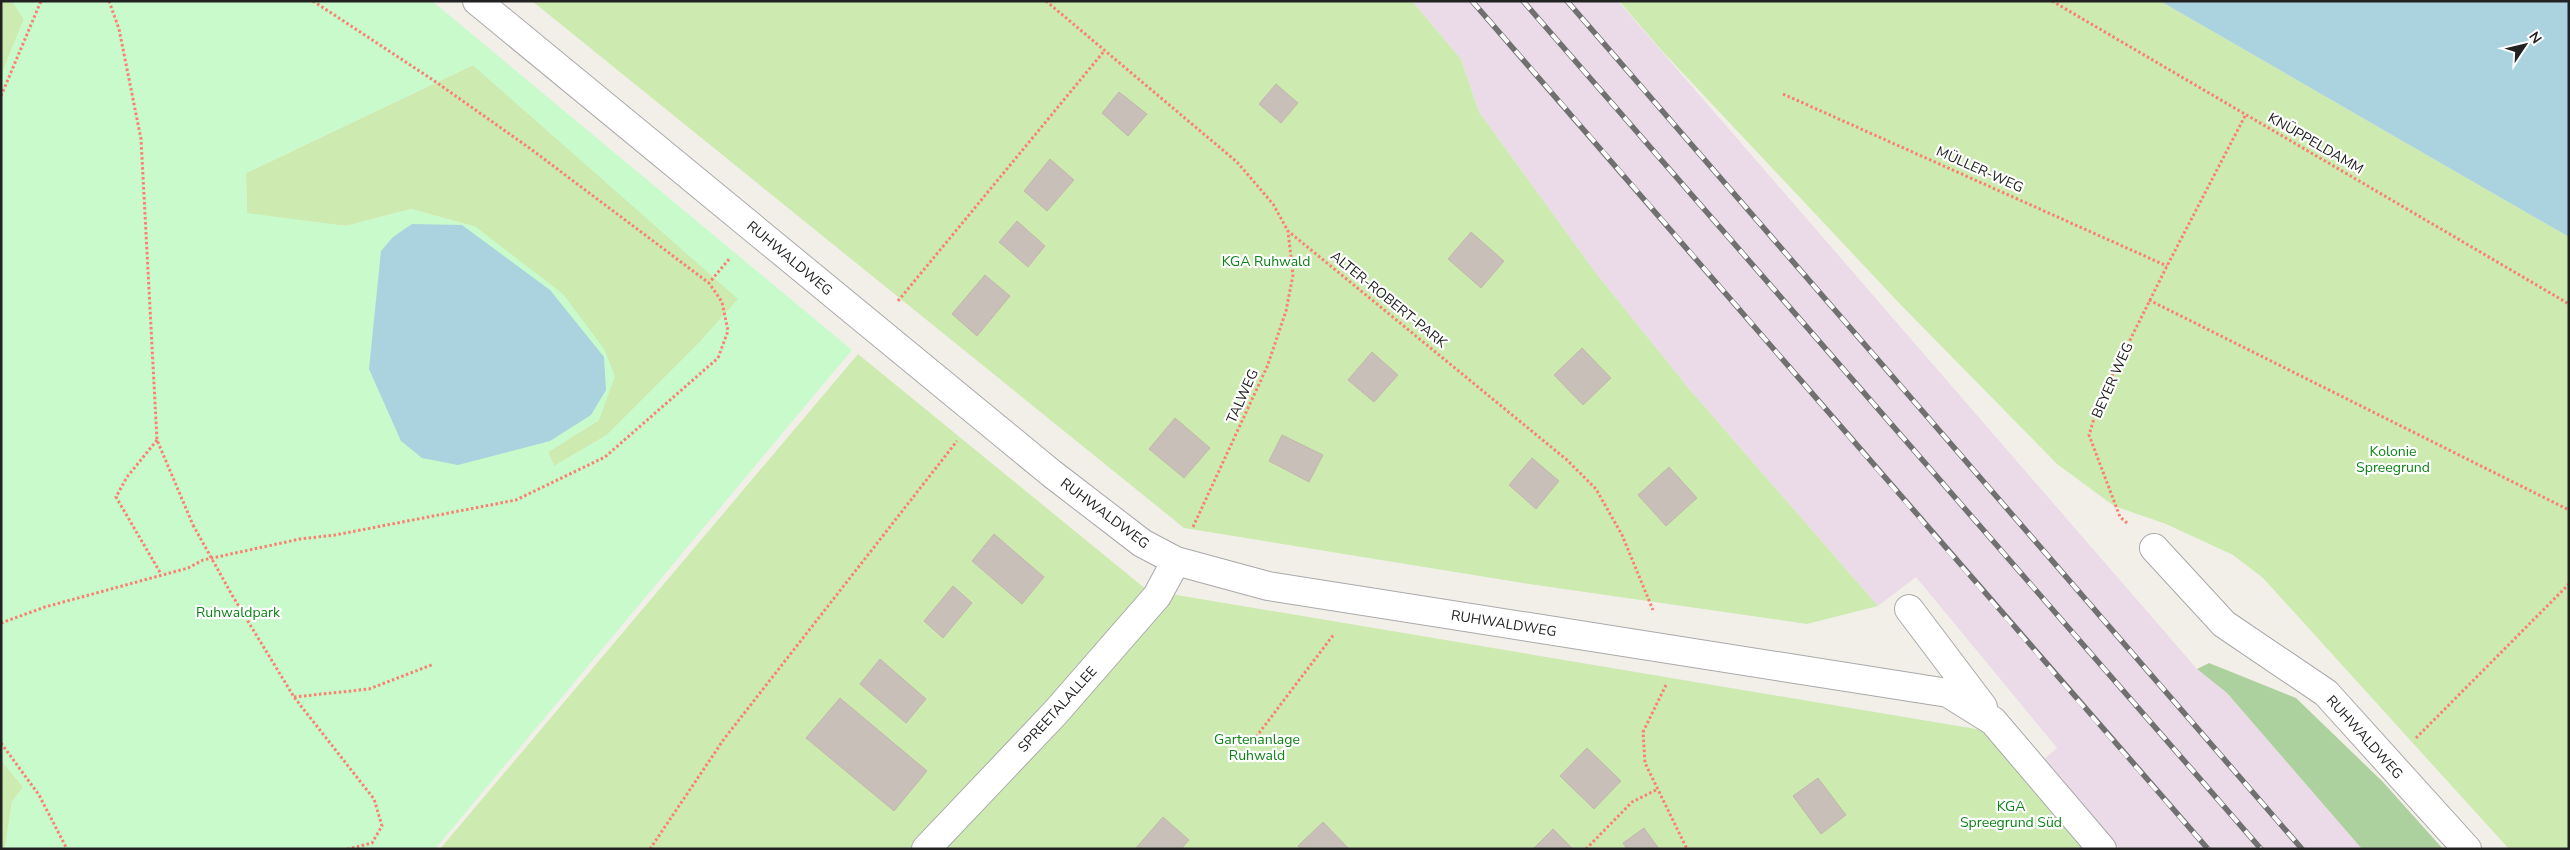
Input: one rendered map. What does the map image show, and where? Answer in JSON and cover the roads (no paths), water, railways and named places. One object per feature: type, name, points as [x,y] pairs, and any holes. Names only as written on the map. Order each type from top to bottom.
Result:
[{"type":"street","name":"RUHWALDWEG","points":[[477,1],[1051,473],[1142,543],[1176,561],[1268,586],[1948,693],[1993,721]]},
{"type":"street","name":"RUHWALDWEG","points":[[2154,548],[2224,624],[2326,693],[2467,849]]},
{"type":"street","name":"SPREETALALLEE","points":[[926,849],[1056,712],[1151,603],[1176,561]]},
{"type":"street","points":[[1908,609],[1993,721],[2102,849]]},
{"type":"water","points":[[2160,1],[2569,1],[2569,237]]},
{"type":"water","points":[[412,224],[462,225],[550,290],[604,357],[606,390],[591,415],[550,441],[458,465],[422,458],[401,441],[369,369],[381,251],[393,237]]},
{"type":"railway","points":[[1472,1],[2208,849]]},
{"type":"railway","points":[[1523,1],[2261,849]]},
{"type":"railway","points":[[1567,1],[2302,849]]},
{"type":"park label","name":"KGA Ruhwald","points":[[1266,261]]},
{"type":"park label","name":"Kolonie Spreegrund","points":[[2393,460]]},
{"type":"park label","name":"Ruhwaldpark","points":[[238,612]]},
{"type":"park label","name":"Gartenanlage Ruhwald","points":[[1257,748]]},
{"type":"park label","name":"KGA Spreegrund Süd","points":[[2011,814]]}]
